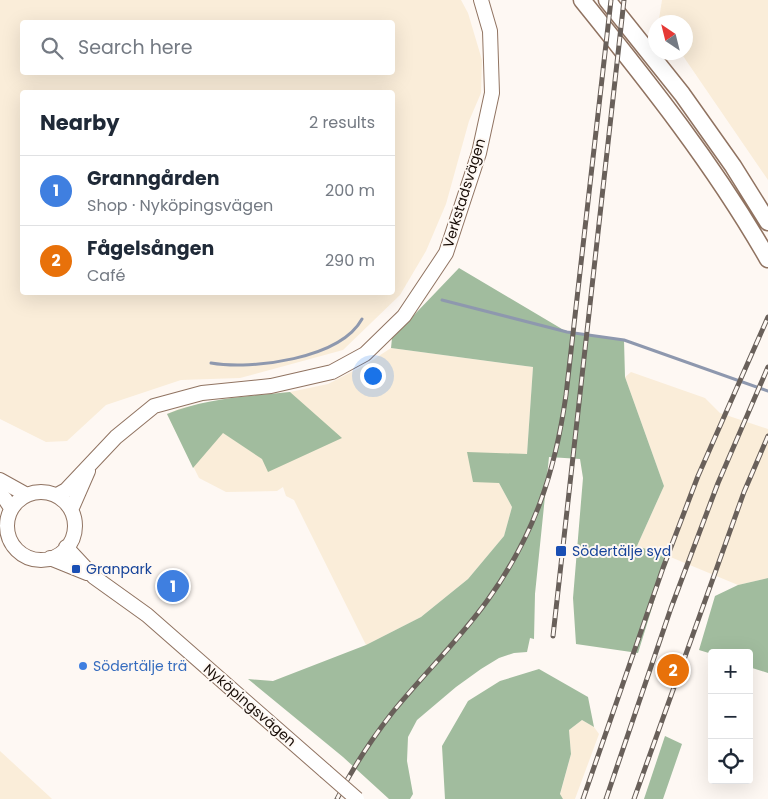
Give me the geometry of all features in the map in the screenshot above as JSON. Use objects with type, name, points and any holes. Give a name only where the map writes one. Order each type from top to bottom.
[{"type":"highway","points":[[582,0],[667,106],[742,214],[768,258]]},
{"type":"highway","points":[[607,0],[682,94],[733,166],[768,222]]},
{"type":"main road","name":"Verkstadsvägen","points":[[57,496],[66,490],[116,437],[154,406],[202,393],[271,386],[332,372],[365,354],[404,316],[446,253],[479,153],[492,93],[490,31],[481,0]]},
{"type":"main road","name":"Verkstadsvägen","points":[[71,510],[91,464]]},
{"type":"main road","points":[[0,480],[27,495]]},
{"type":"main road","points":[[34,492],[46,492],[57,496],[71,510],[74,521],[74,533],[61,553],[39,560],[24,556],[15,548],[8,535],[6,523],[11,508],[19,499],[34,492]]},
{"type":"main road","points":[[0,495],[11,508]]},
{"type":"main road","name":"Nyköpingsvägen","points":[[66,547],[94,577],[147,615],[357,799]]},
{"type":"main road","name":"Nyköpingsvägen","points":[[50,558],[94,577]]},
{"type":"shaded area","points":[[0,0],[461,0],[468,13],[482,60],[481,93],[469,121],[446,204],[426,251],[400,295],[343,350],[240,378],[181,380],[106,405],[67,441],[46,442],[0,419]]},
{"type":"shaded area","points":[[662,0],[768,0],[768,180],[686,60],[693,60],[693,15],[660,15]]},
{"type":"shaded area","points":[[391,348],[533,367],[527,454],[499,483],[512,507],[504,536],[468,579],[421,617],[366,645],[294,500],[286,496],[283,487],[277,491],[226,492],[199,478],[167,414],[181,408],[231,398],[290,392],[328,384],[365,365]]},
{"type":"shaded area","points":[[631,372],[705,398],[720,413],[768,429],[768,578],[738,585],[668,556],[637,546],[664,486],[625,377]]},
{"type":"shaded area","points":[[582,720],[594,727],[599,734],[575,799],[563,799],[560,795],[571,754],[569,730]]},
{"type":"shaded area","points":[[0,751],[50,797],[52,799],[0,799]]},
{"type":"green space","points":[[459,268],[567,332],[624,340],[625,377],[664,486],[637,546],[668,556],[638,653],[576,644],[573,598],[583,478],[580,459],[549,457],[535,594],[534,639],[530,638],[527,652],[514,653],[499,658],[481,669],[456,687],[417,720],[408,737],[407,761],[413,794],[410,799],[389,799],[343,757],[248,679],[273,681],[366,645],[421,617],[468,579],[504,536],[512,507],[499,483],[473,482],[467,452],[527,454],[533,367],[391,348],[392,338]]},
{"type":"green space","points":[[290,392],[342,438],[268,472],[262,459],[223,433],[193,468],[167,414],[196,404],[212,401]]},
{"type":"green space","points":[[768,578],[768,673],[753,668],[753,649],[708,649],[708,653],[699,650],[715,596],[738,585]]},
{"type":"green space","points":[[539,669],[588,697],[594,727],[582,720],[569,730],[571,754],[560,794],[563,799],[445,799],[442,746],[468,701],[500,681]]},
{"type":"green space","points":[[665,736],[682,744],[663,799],[644,799]]},
{"type":"waterway","points":[[442,300],[567,332],[624,340],[768,391]]},
{"type":"waterway","points":[[211,363],[249,365],[294,359],[335,344],[351,333],[362,319]]},
{"type":"railway","points":[[337,799],[355,766],[384,723],[464,630],[503,577],[530,528],[549,477],[556,451],[566,395],[611,0]]},
{"type":"railway","points":[[553,636],[624,0]]},
{"type":"railway","points":[[583,799],[663,568],[698,476],[768,317]]},
{"type":"railway","points":[[606,799],[671,608],[718,483],[768,367]]},
{"type":"railway","points":[[634,799],[744,492],[768,436]]},
{"type":"place","name":"Södertälje syd","points":[[561,551]]},
{"type":"place","name":"Granpark","points":[[76,569]]},
{"type":"place","name":"Granngården","points":[[173,586]]},
{"type":"place","name":"Södertälje trä","points":[[83,666]]},
{"type":"place","name":"Fågelsången","points":[[673,670]]}]
